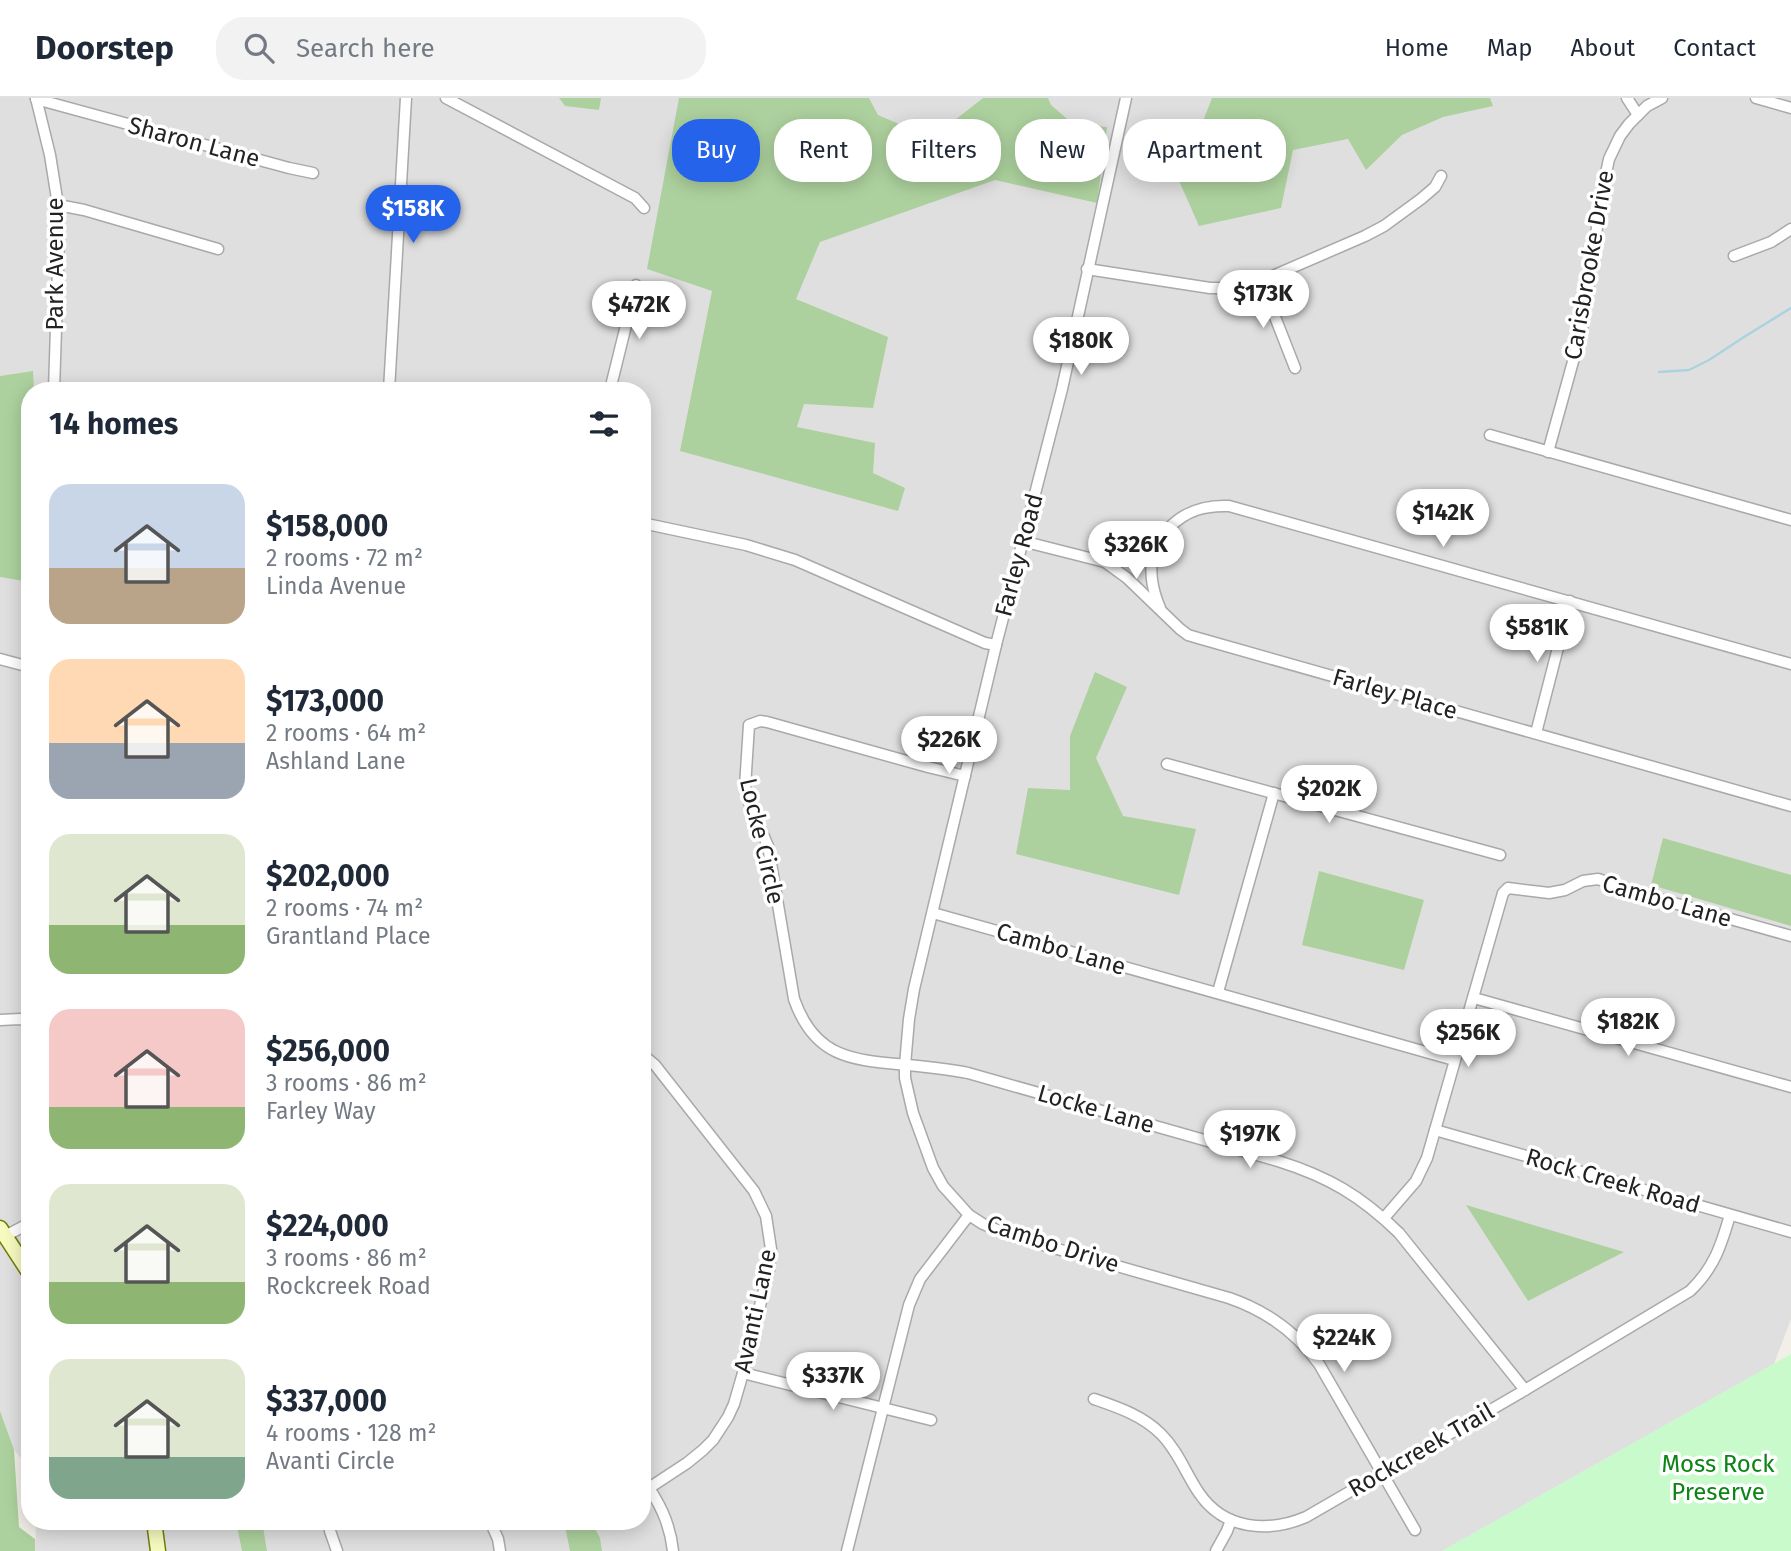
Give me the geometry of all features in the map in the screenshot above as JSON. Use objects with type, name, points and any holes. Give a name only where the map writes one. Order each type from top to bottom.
[{"type":"street","name":"Sharon Lane","points":[[36,98],[313,173]]},
{"type":"street","name":"Park Avenue","points":[[36,98],[50,155],[58,205],[54,382]]},
{"type":"street","points":[[389,382],[406,98]]},
{"type":"street","points":[[446,98],[635,198],[644,208]]},
{"type":"street","name":"Farley Road","points":[[651,525],[746,545],[795,560],[985,643],[996,645],[1062,390],[1126,98]]},
{"type":"street","points":[[1627,98],[1638,114]]},
{"type":"street","points":[[1756,98],[1791,108]]},
{"type":"street","name":"Carisbrooke Drive","points":[[1548,452],[1582,329],[1605,171],[1620,136],[1654,100]]},
{"type":"street","points":[[1087,269],[1210,288],[1228,288],[1261,281],[1384,226],[1435,187],[1441,176]]},
{"type":"street","points":[[58,205],[218,249]]},
{"type":"street","points":[[1734,256],[1771,242],[1791,229]]},
{"type":"street","points":[[1261,281],[1295,368]]},
{"type":"street","points":[[612,382],[636,285]]},
{"type":"street","points":[[1490,435],[1791,520]]},
{"type":"street","points":[[1105,562],[1130,558],[1154,546],[1178,519],[1190,513],[1202,508],[1229,506],[1791,664]]},
{"type":"street","name":"Farley Place","points":[[1023,541],[1105,562],[1127,578],[1188,635],[1791,806]]},
{"type":"street","points":[[1154,546],[1153,591],[1162,612]]},
{"type":"street","points":[[1536,733],[1570,601]]},
{"type":"street","points":[[933,913],[996,645]]},
{"type":"street","points":[[0,659],[21,665]]},
{"type":"street","name":"Locke Circle","points":[[905,1065],[870,1062],[840,1055],[810,1031],[798,1012],[790,985],[768,846],[745,787],[749,725],[760,721],[767,722],[965,775]]},
{"type":"street","points":[[1167,764],[1500,855]]},
{"type":"street","points":[[1219,992],[1274,793]]},
{"type":"street","name":"Cambo Lane","points":[[1474,998],[1503,893],[1508,888],[1549,893],[1565,890],[1583,881],[1598,879],[1791,936]]},
{"type":"street","name":"Cambo Lane","points":[[933,913],[1454,1060]]},
{"type":"street","name":"Cambo Drive","points":[[933,913],[914,989],[905,1065],[908,1096],[924,1147],[943,1186],[969,1215],[1012,1236],[1249,1304],[1286,1327],[1310,1351],[1327,1376],[1415,1530]]},
{"type":"street","points":[[1384,1218],[1416,1181],[1427,1158],[1474,998],[1791,1087]]},
{"type":"street","points":[[0,1020],[21,1019]]},
{"type":"street","name":"Avanti Lane","points":[[651,1062],[759,1199],[766,1216],[771,1260],[743,1373],[722,1428],[713,1440],[687,1463],[651,1481]]},
{"type":"street","name":"Locke Lane","points":[[905,1065],[968,1073],[1301,1169],[1349,1191],[1399,1233],[1525,1390]]},
{"type":"street","name":"Rock Creek Road","points":[[1435,1130],[1791,1232]]},
{"type":"street","points":[[847,1551],[909,1305],[927,1269],[969,1215]]},
{"type":"street","name":"Rockcreek Trail","points":[[1094,1399],[1128,1412],[1153,1427],[1173,1448],[1207,1503],[1223,1516],[1262,1527],[1278,1527],[1306,1517],[1690,1292],[1707,1274],[1713,1263],[1730,1215]]},
{"type":"street","points":[[21,1226],[3,1232],[21,1260]]},
{"type":"street","points":[[743,1373],[932,1420]]},
{"type":"street","points":[[651,1491],[669,1526],[673,1551]]},
{"type":"street","points":[[1216,1551],[1231,1520]]},
{"type":"street","points":[[156,1530],[158,1551]]},
{"type":"street","points":[[330,1530],[337,1551]]},
{"type":"street","points":[[493,1530],[500,1551]]},
{"type":"shaded area","points":[[0,98],[1791,98],[1791,1319],[1774,1364],[1442,1551],[35,1551],[36,1530],[651,1530],[651,382],[21,382],[21,1458],[0,1433]]},
{"type":"green space","points":[[559,98],[601,98],[599,110],[565,106]]},
{"type":"green space","points":[[679,98],[869,98],[878,115],[887,119],[886,182],[989,182],[820,242],[796,299],[888,337],[873,408],[804,404],[797,427],[875,443],[873,473],[905,488],[898,511],[680,451],[712,291],[647,269],[672,135],[672,182],[760,182],[760,119],[675,119]]},
{"type":"green space","points":[[983,98],[1048,98],[1051,105],[1067,119],[1015,119],[1015,182],[1100,182],[1097,203],[1001,181],[1001,119],[956,119]]},
{"type":"green space","points":[[1212,98],[1490,98],[1493,106],[1443,117],[1402,135],[1366,170],[1348,139],[1293,150],[1281,208],[1199,226],[1180,182],[1286,182],[1286,119],[1204,119]]},
{"type":"green space","points":[[33,371],[34,382],[21,382],[21,580],[0,577],[0,376]]},
{"type":"green space","points":[[1095,672],[1127,687],[1096,758],[1123,816],[1196,829],[1179,895],[1016,854],[1028,788],[1070,790],[1070,736]]},
{"type":"green space","points":[[1663,838],[1791,875],[1791,926],[1651,885]]},
{"type":"green space","points":[[1319,871],[1424,900],[1404,970],[1302,945]]},
{"type":"green space","points":[[1466,1205],[1624,1252],[1528,1301]]},
{"type":"green space","name":"Moss Rock Preserve","points":[[1791,1354],[1791,1551],[1442,1551]]},
{"type":"green space","points":[[0,1411],[14,1450],[19,1527],[35,1539],[35,1551],[0,1551]]},
{"type":"green space","points":[[238,1530],[264,1530],[267,1551],[242,1551]]},
{"type":"green space","points":[[566,1530],[596,1530],[602,1551],[570,1551]]},
{"type":"waterway","points":[[1659,372],[1689,370],[1791,308]]}]
